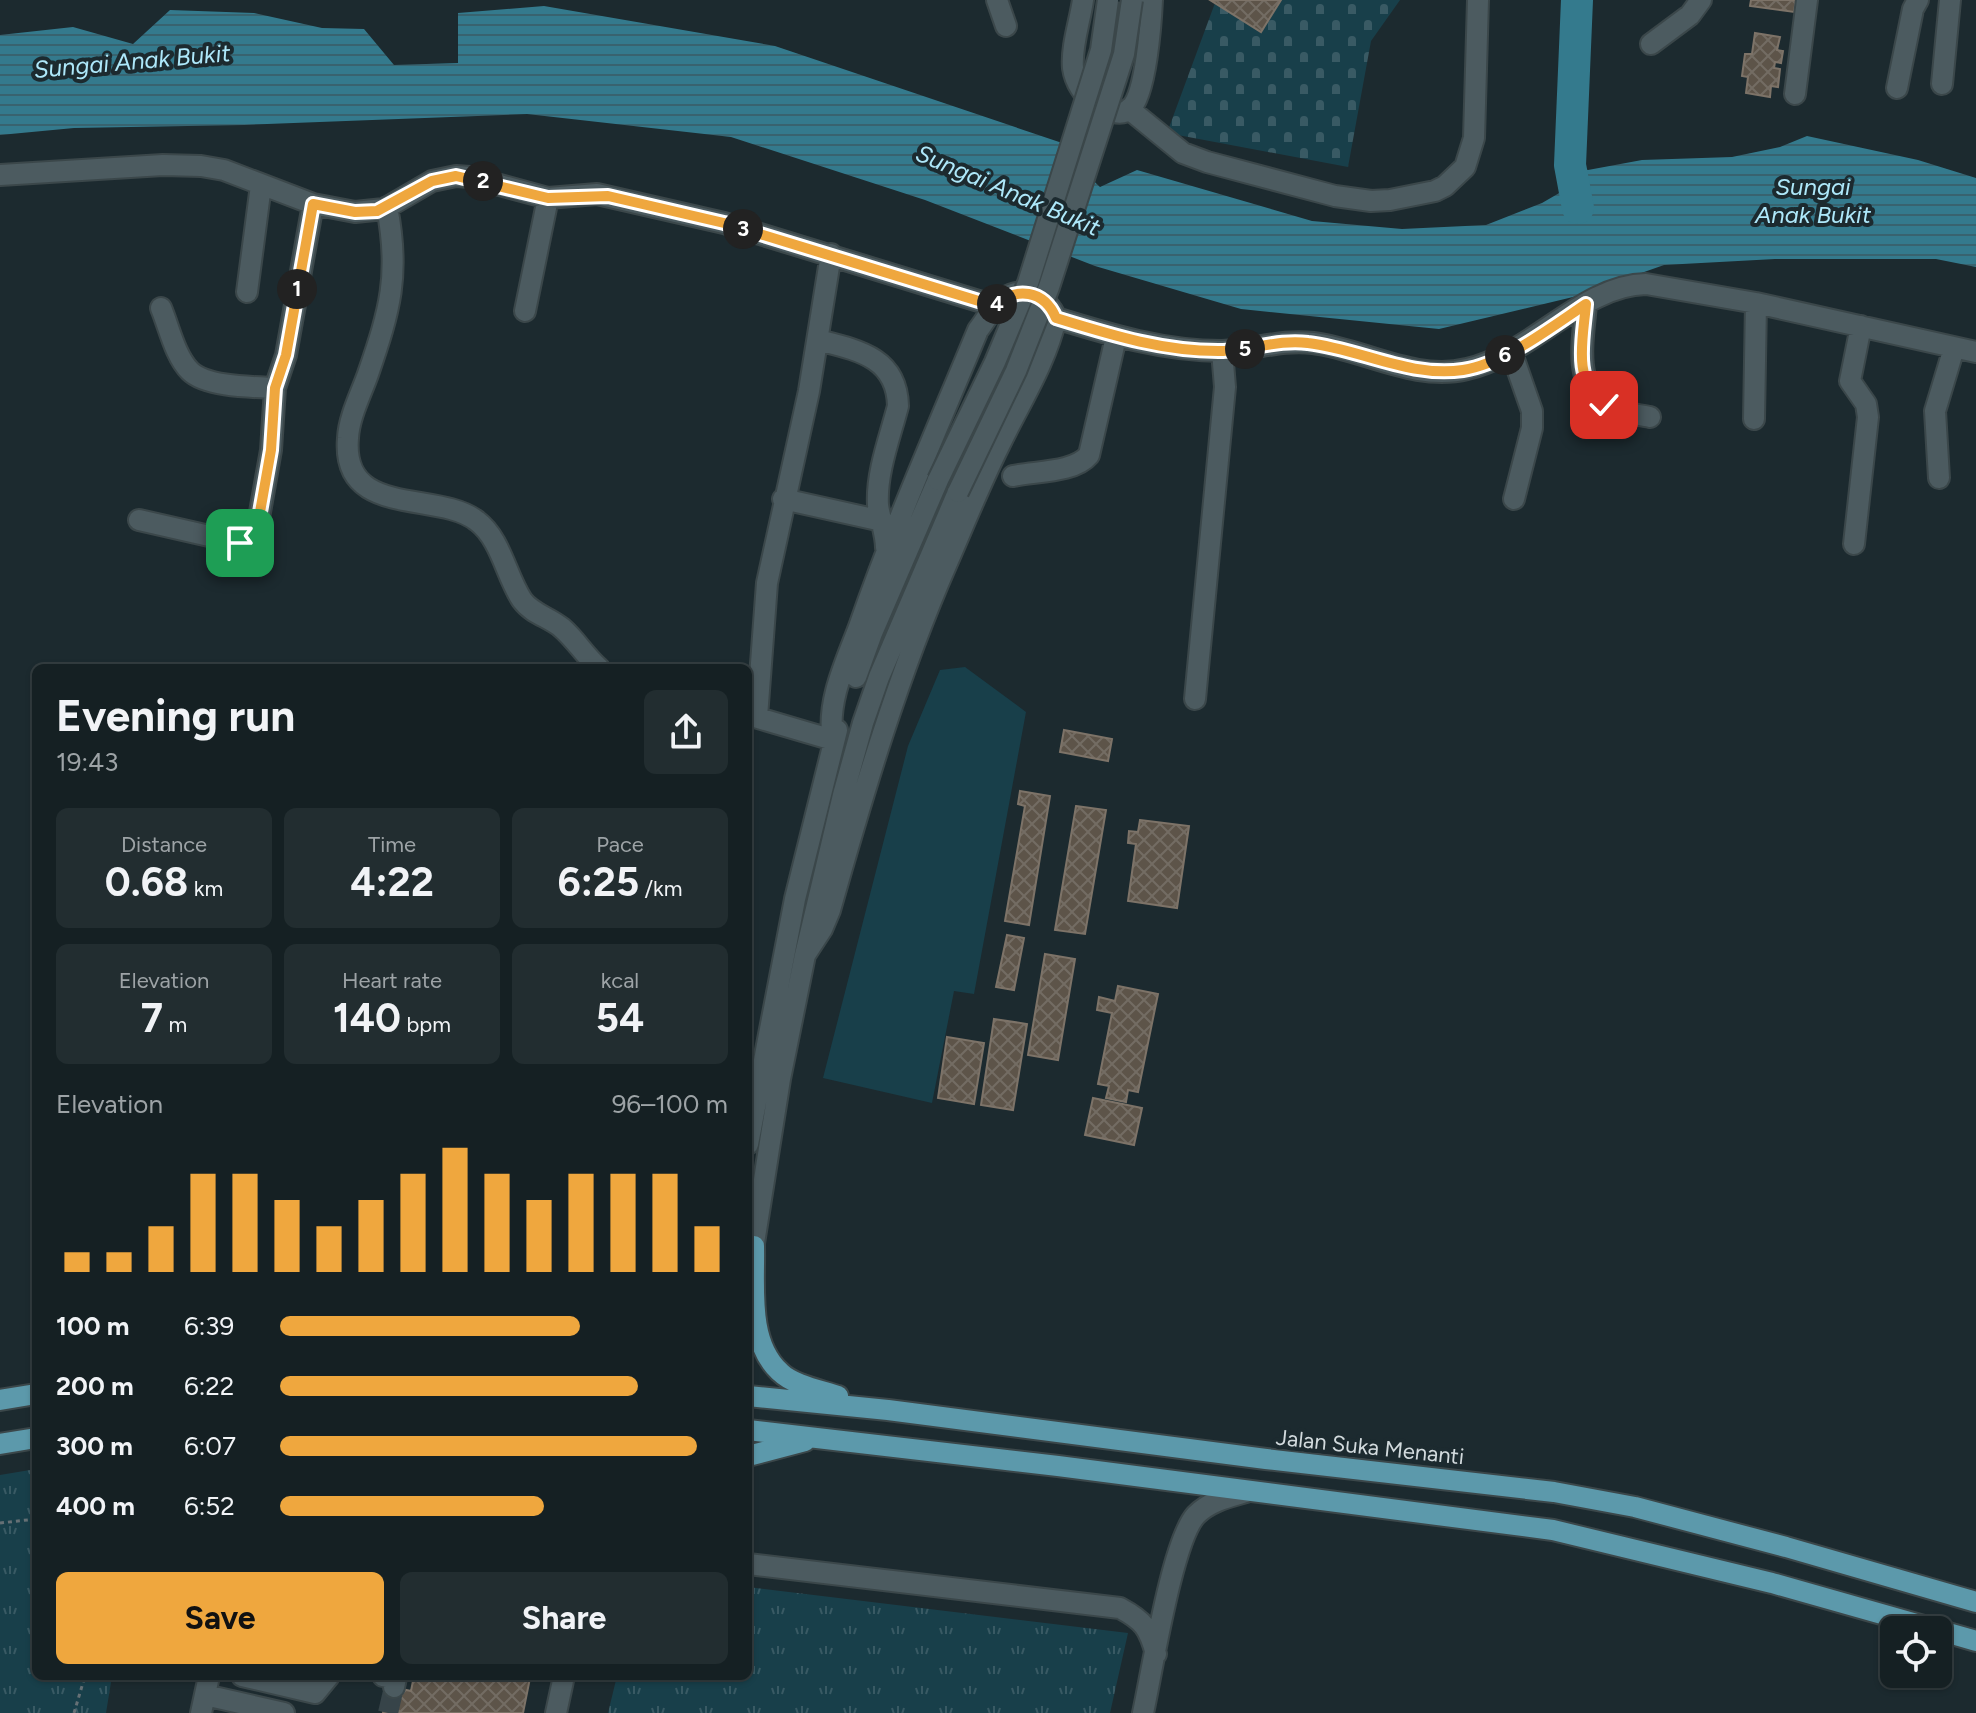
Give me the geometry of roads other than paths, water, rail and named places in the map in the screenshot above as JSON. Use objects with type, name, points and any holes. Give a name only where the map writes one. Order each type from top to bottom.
[{"type":"main road","points":[[754,1246],[757,1330],[767,1355],[780,1374],[811,1388],[888,1410]]},
{"type":"main road","points":[[0,1400],[32,1395]]},
{"type":"main road","name":"Jalan Suka Menanti","points":[[752,1396],[888,1410],[1266,1459],[1554,1492],[1635,1507],[1976,1602]]},
{"type":"main road","points":[[752,1430],[1553,1530],[1772,1583],[1889,1616]]},
{"type":"main road","points":[[752,1455],[820,1437]]},
{"type":"main road","points":[[0,1444],[32,1439]]},
{"type":"main road","points":[[1952,1634],[1976,1641]]},
{"type":"street","points":[[997,0],[1006,26]]},
{"type":"street","points":[[1083,0],[1073,66],[1077,82],[1098,106],[1122,112],[1129,109],[1138,97],[1152,0]]},
{"type":"street","points":[[752,1123],[795,899],[833,740],[872,633],[1028,283],[1101,50],[1108,0]]},
{"type":"street","points":[[752,1256],[780,1079],[805,955],[863,723],[921,574],[1016,371],[1049,287],[1124,54],[1132,0]]},
{"type":"street","points":[[1129,109],[1183,153],[1207,162],[1335,196],[1371,201],[1435,191],[1455,179],[1465,167],[1474,138],[1478,0]]},
{"type":"street","points":[[1651,44],[1690,15],[1701,0]]},
{"type":"street","points":[[1795,94],[1807,0]]},
{"type":"street","points":[[1897,88],[1913,9],[1918,0]]},
{"type":"street","points":[[1942,84],[1950,0]]},
{"type":"street","points":[[0,175],[183,165],[224,170],[313,204],[355,212],[377,211],[432,181],[456,176],[548,198],[608,196],[724,223],[995,306]]},
{"type":"street","points":[[247,292],[261,185]]},
{"type":"street","points":[[525,311],[548,198]]},
{"type":"street","points":[[139,520],[240,543],[251,540],[257,529],[271,450],[275,388],[286,355],[313,204]]},
{"type":"street","points":[[387,207],[394,245],[391,294],[384,327],[348,437],[349,461],[362,483],[381,496],[460,511],[477,520],[488,532],[521,598],[538,615],[562,628],[595,664]]},
{"type":"street","points":[[831,254],[809,391],[783,499],[763,607],[761,671],[752,716],[833,740]]},
{"type":"street","points":[[833,740],[830,725],[836,693],[886,548],[978,330],[995,306],[1011,295],[1029,293],[1046,302],[1056,318],[1116,337],[1166,347],[1222,351],[1298,341],[1325,345],[1411,369],[1443,371],[1466,370],[1511,351],[1608,291],[1629,284],[1646,284],[1756,303],[1976,352]]},
{"type":"street","points":[[1754,419],[1756,303]]},
{"type":"street","points":[[1586,304],[1581,363],[1586,385],[1604,405],[1650,417]]},
{"type":"street","points":[[161,308],[183,362],[191,373],[216,382],[275,388]]},
{"type":"street","points":[[805,955],[830,910],[868,776],[940,580],[998,447],[1051,338],[1056,318]]},
{"type":"street","points":[[1854,544],[1868,417],[1866,404],[1850,381],[1861,326]]},
{"type":"street","points":[[1013,476],[1085,461],[1089,455],[1116,337]]},
{"type":"street","points":[[818,340],[861,351],[874,358],[894,383],[898,406],[878,491],[886,548]]},
{"type":"street","points":[[1939,478],[1935,411],[1954,348]]},
{"type":"street","points":[[1195,699],[1225,387],[1222,351]]},
{"type":"street","points":[[1511,351],[1532,411],[1532,428],[1514,499]]},
{"type":"street","points":[[783,499],[882,521]]},
{"type":"street","points":[[1143,1713],[1174,1569],[1187,1527],[1212,1503],[1246,1492]]},
{"type":"street","points":[[752,1564],[1120,1608],[1139,1619],[1151,1633],[1156,1654]]},
{"type":"street","points":[[258,1680],[315,1694]]},
{"type":"street","points":[[556,1713],[563,1680]]},
{"type":"street","points":[[205,1695],[284,1713]]},
{"type":"water","name":"Sungai Anak Bukit","points":[[544,6],[775,46],[1080,149],[1081,169],[1100,187],[1137,170],[1312,221],[1402,229],[1486,225],[1542,203],[1561,192],[1570,165],[1588,170],[1642,160],[1732,157],[1780,147],[1807,136],[1918,160],[1976,178],[1976,267],[1936,259],[1775,259],[1664,265],[1573,297],[1439,329],[1241,309],[1095,266],[925,200],[731,137],[527,114],[74,128],[0,135],[0,35],[73,27],[133,44],[170,10],[254,13],[322,28],[364,29],[394,65],[458,63],[458,13]]},
{"type":"waterway","points":[[1577,0],[1570,165],[1578,208]]},
{"type":"tunnel","points":[[388,1713],[394,1687]]}]
